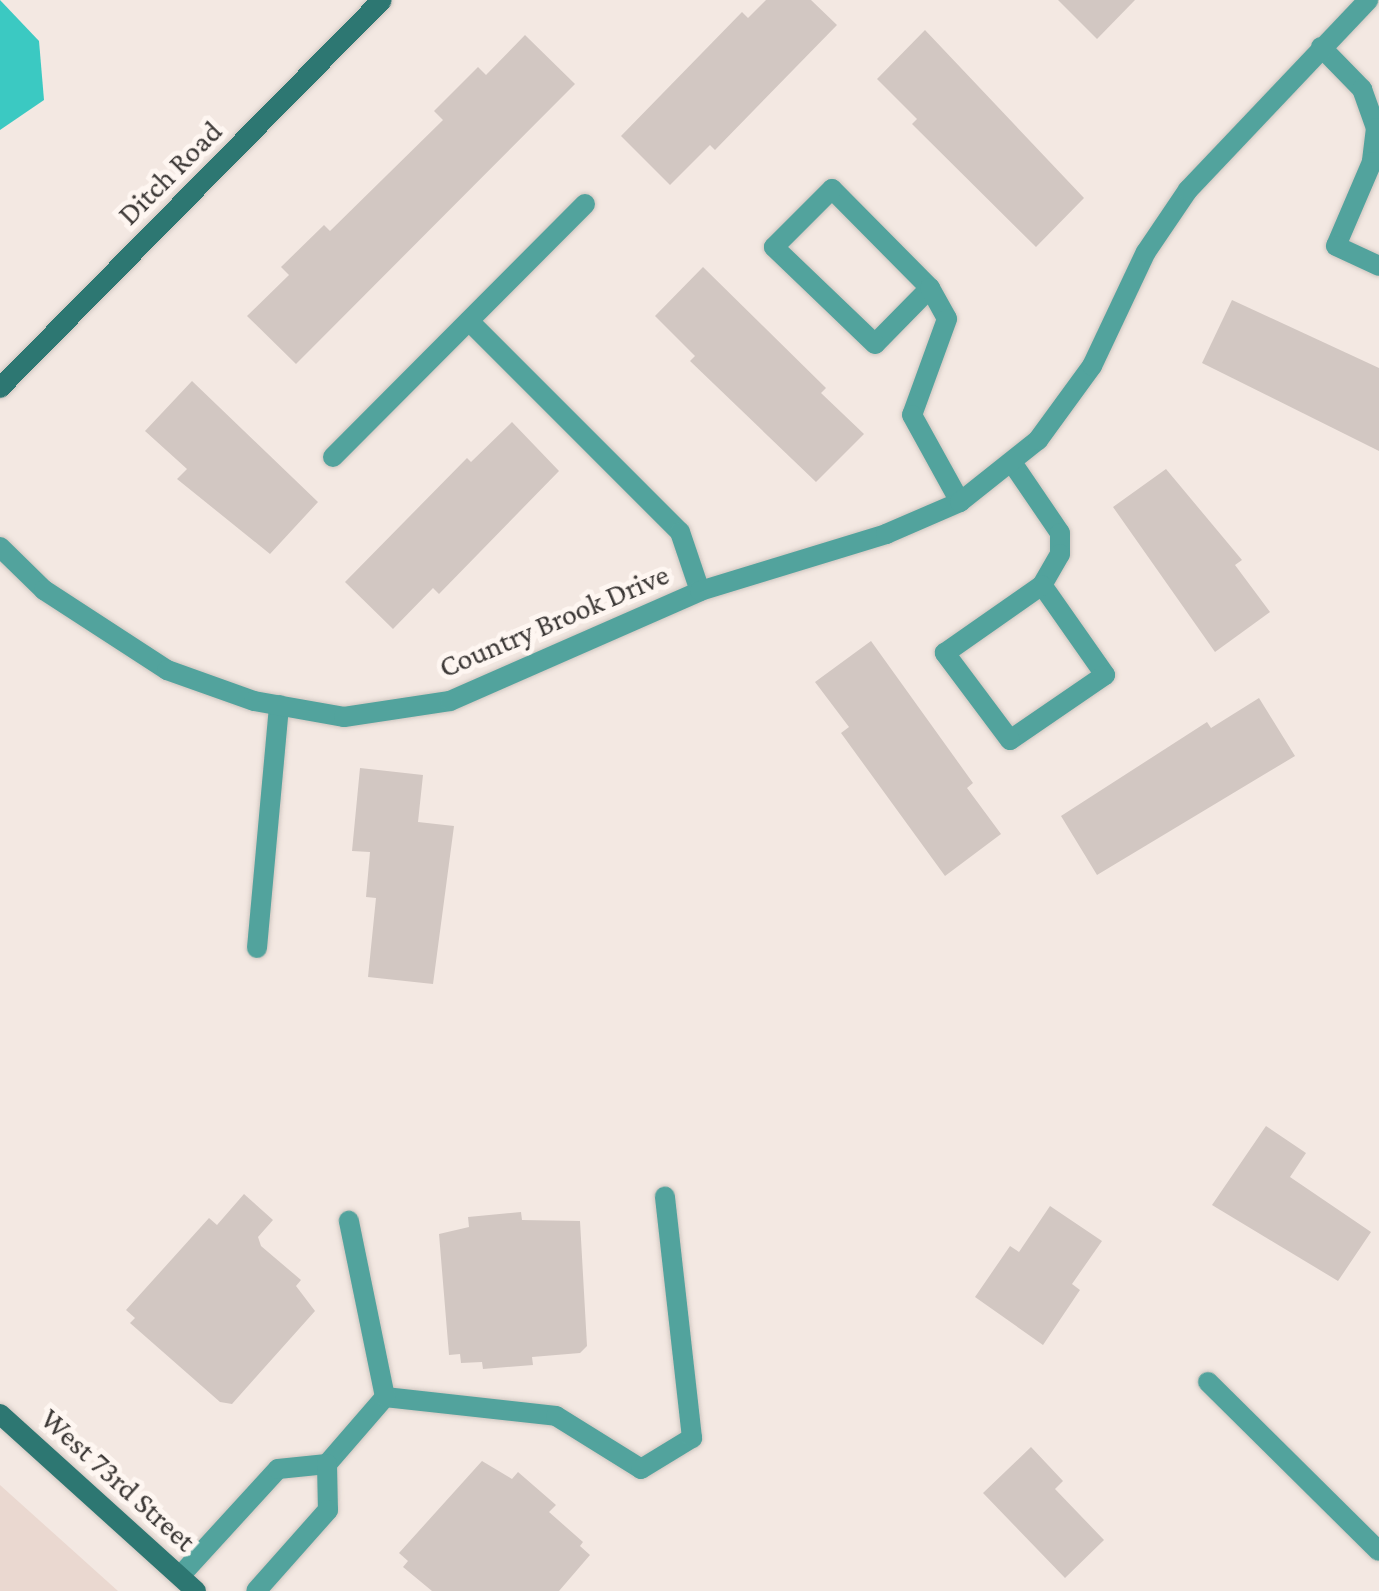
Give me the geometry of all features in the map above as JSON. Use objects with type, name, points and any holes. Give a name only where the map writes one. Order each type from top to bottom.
[{"type":"main road","name":"Ditch Road","points":[[0,388],[382,0]]},
{"type":"main road","name":"West 73rd Street","points":[[0,1414],[196,1591]]},
{"type":"street","name":"Country Brook Drive","points":[[0,547],[44,590],[151,661],[279,706],[362,717],[450,702],[700,591],[886,534],[960,502],[1013,464],[1073,397],[1146,252],[1188,190],[1368,0]]},
{"type":"street","points":[[1321,47],[1362,88],[1376,128],[1372,162],[1336,246],[1379,266]]},
{"type":"street","points":[[930,288],[874,344],[774,246],[832,189],[930,288],[947,319],[912,416],[960,502]]},
{"type":"street","points":[[333,457],[585,204]]},
{"type":"street","name":"Country Brook Drive","points":[[469,321],[680,532],[700,591]]},
{"type":"street","points":[[1013,464],[1060,532],[1060,554],[1042,585],[945,653],[1010,740],[1105,675],[1042,585]]},
{"type":"street","points":[[258,948],[279,706]]},
{"type":"street","points":[[385,1397],[556,1416],[641,1469],[692,1438],[665,1197]]},
{"type":"street","points":[[349,1221],[385,1397]]},
{"type":"street","points":[[1208,1382],[1379,1551]]},
{"type":"street","points":[[256,1591],[328,1510],[327,1464],[385,1397]]},
{"type":"street","points":[[180,1576],[278,1469],[327,1464]]},
{"type":"shaded area","points":[[0,1485],[118,1591],[0,1591]]},
{"type":"water","points":[[0,0],[39,41],[44,100],[0,130]]},
{"type":"building","points":[[766,0],[811,0],[837,25],[715,150],[710,145],[670,185],[621,136],[742,12],[748,18]]},
{"type":"building","points":[[1058,0],[1135,0],[1097,39]]},
{"type":"building","points":[[925,30],[1084,198],[1036,247],[912,124],[917,119],[877,79]]},
{"type":"building","points":[[525,35],[575,84],[296,364],[247,316],[289,275],[281,267],[324,225],[330,231],[443,120],[434,111],[478,67],[486,75]]},
{"type":"building","points":[[703,267],[826,388],[821,393],[864,434],[816,482],[690,361],[695,356],[655,316]]},
{"type":"building","points":[[1232,300],[1379,368],[1379,451],[1202,363]]},
{"type":"building","points":[[192,381],[318,502],[270,554],[177,479],[187,469],[145,431]]},
{"type":"building","points":[[512,422],[559,471],[439,594],[433,588],[393,629],[345,582],[467,458],[471,462]]},
{"type":"building","points":[[1166,469],[1242,560],[1235,565],[1270,612],[1215,652],[1113,507]]},
{"type":"building","points":[[871,641],[973,783],[967,788],[1001,834],[945,876],[841,733],[849,727],[815,682]]},
{"type":"building","points":[[1259,698],[1295,756],[1097,875],[1061,816],[1207,722],[1211,728]]},
{"type":"building","points":[[360,768],[423,775],[418,822],[454,826],[433,984],[368,977],[376,898],[366,897],[370,852],[352,851]]},
{"type":"building","points":[[1266,1126],[1306,1153],[1290,1177],[1371,1232],[1338,1281],[1212,1205]]},
{"type":"building","points":[[244,1194],[273,1220],[258,1237],[261,1246],[301,1280],[296,1286],[315,1311],[232,1404],[220,1402],[130,1323],[135,1318],[126,1310],[209,1218],[217,1225]]},
{"type":"building","points":[[1050,1206],[1102,1241],[1072,1284],[1080,1290],[1043,1345],[975,1297],[1010,1246],[1019,1252]]},
{"type":"building","points":[[521,1212],[522,1220],[580,1221],[587,1346],[580,1353],[532,1357],[533,1365],[483,1369],[482,1362],[461,1363],[460,1354],[449,1355],[439,1234],[469,1227],[468,1217]]},
{"type":"building","points":[[1031,1447],[1063,1481],[1055,1489],[1104,1540],[1065,1578],[983,1493]]},
{"type":"building","points":[[482,1461],[512,1479],[518,1472],[556,1505],[549,1512],[583,1542],[580,1546],[590,1555],[559,1591],[432,1591],[403,1567],[408,1561],[399,1553]]}]
